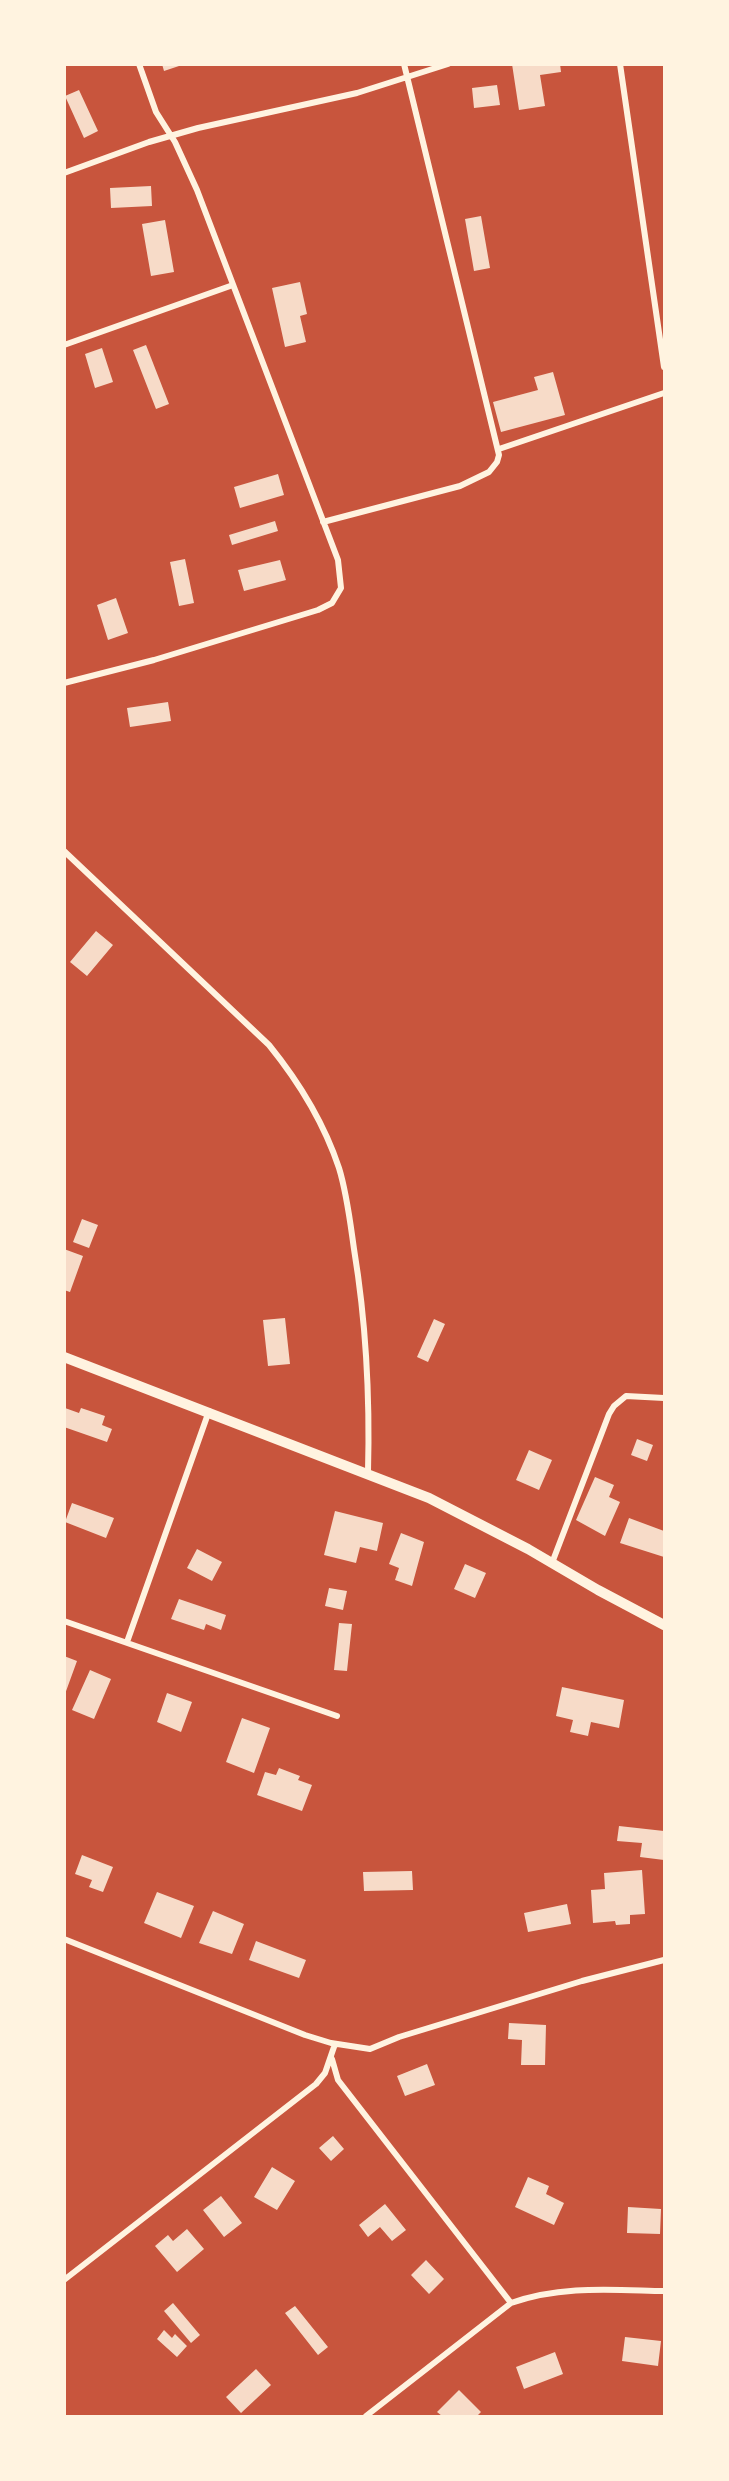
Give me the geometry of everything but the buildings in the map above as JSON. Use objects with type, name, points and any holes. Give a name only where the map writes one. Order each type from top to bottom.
[{"type":"street","points":[[64,683],[154,660],[318,610],[332,603],[342,588],[338,560],[234,285],[197,190],[171,136],[156,112],[139,64]]},
{"type":"street","points":[[323,522],[460,486],[489,472],[497,462],[499,449],[454,279],[404,64]]},
{"type":"street","points":[[64,173],[149,142],[357,93],[448,64]]},
{"type":"street","points":[[620,64],[664,367]]},
{"type":"street","points":[[64,345],[234,285]]},
{"type":"street","points":[[499,449],[664,393]]},
{"type":"street","points":[[64,851],[269,1045],[290,1070],[319,1120],[346,1193],[359,1277],[369,1428],[368,1472]]},
{"type":"street","points":[[64,1357],[368,1472],[468,1517],[664,1625]]},
{"type":"street","points":[[552,1563],[614,1406],[626,1396],[664,1398]]},
{"type":"street","points":[[127,1642],[209,1411]]},
{"type":"street","points":[[64,1621],[337,1716]]},
{"type":"street","points":[[64,1939],[305,2035],[335,2044],[370,2049],[399,2037],[571,1984],[664,1960]]},
{"type":"street","points":[[64,2280],[316,2084],[325,2073],[335,2044]]},
{"type":"street","points":[[335,2044],[331,2061],[338,2080],[511,2303]]},
{"type":"street","points":[[366,2416],[511,2303],[532,2295],[580,2289],[664,2291]]}]
